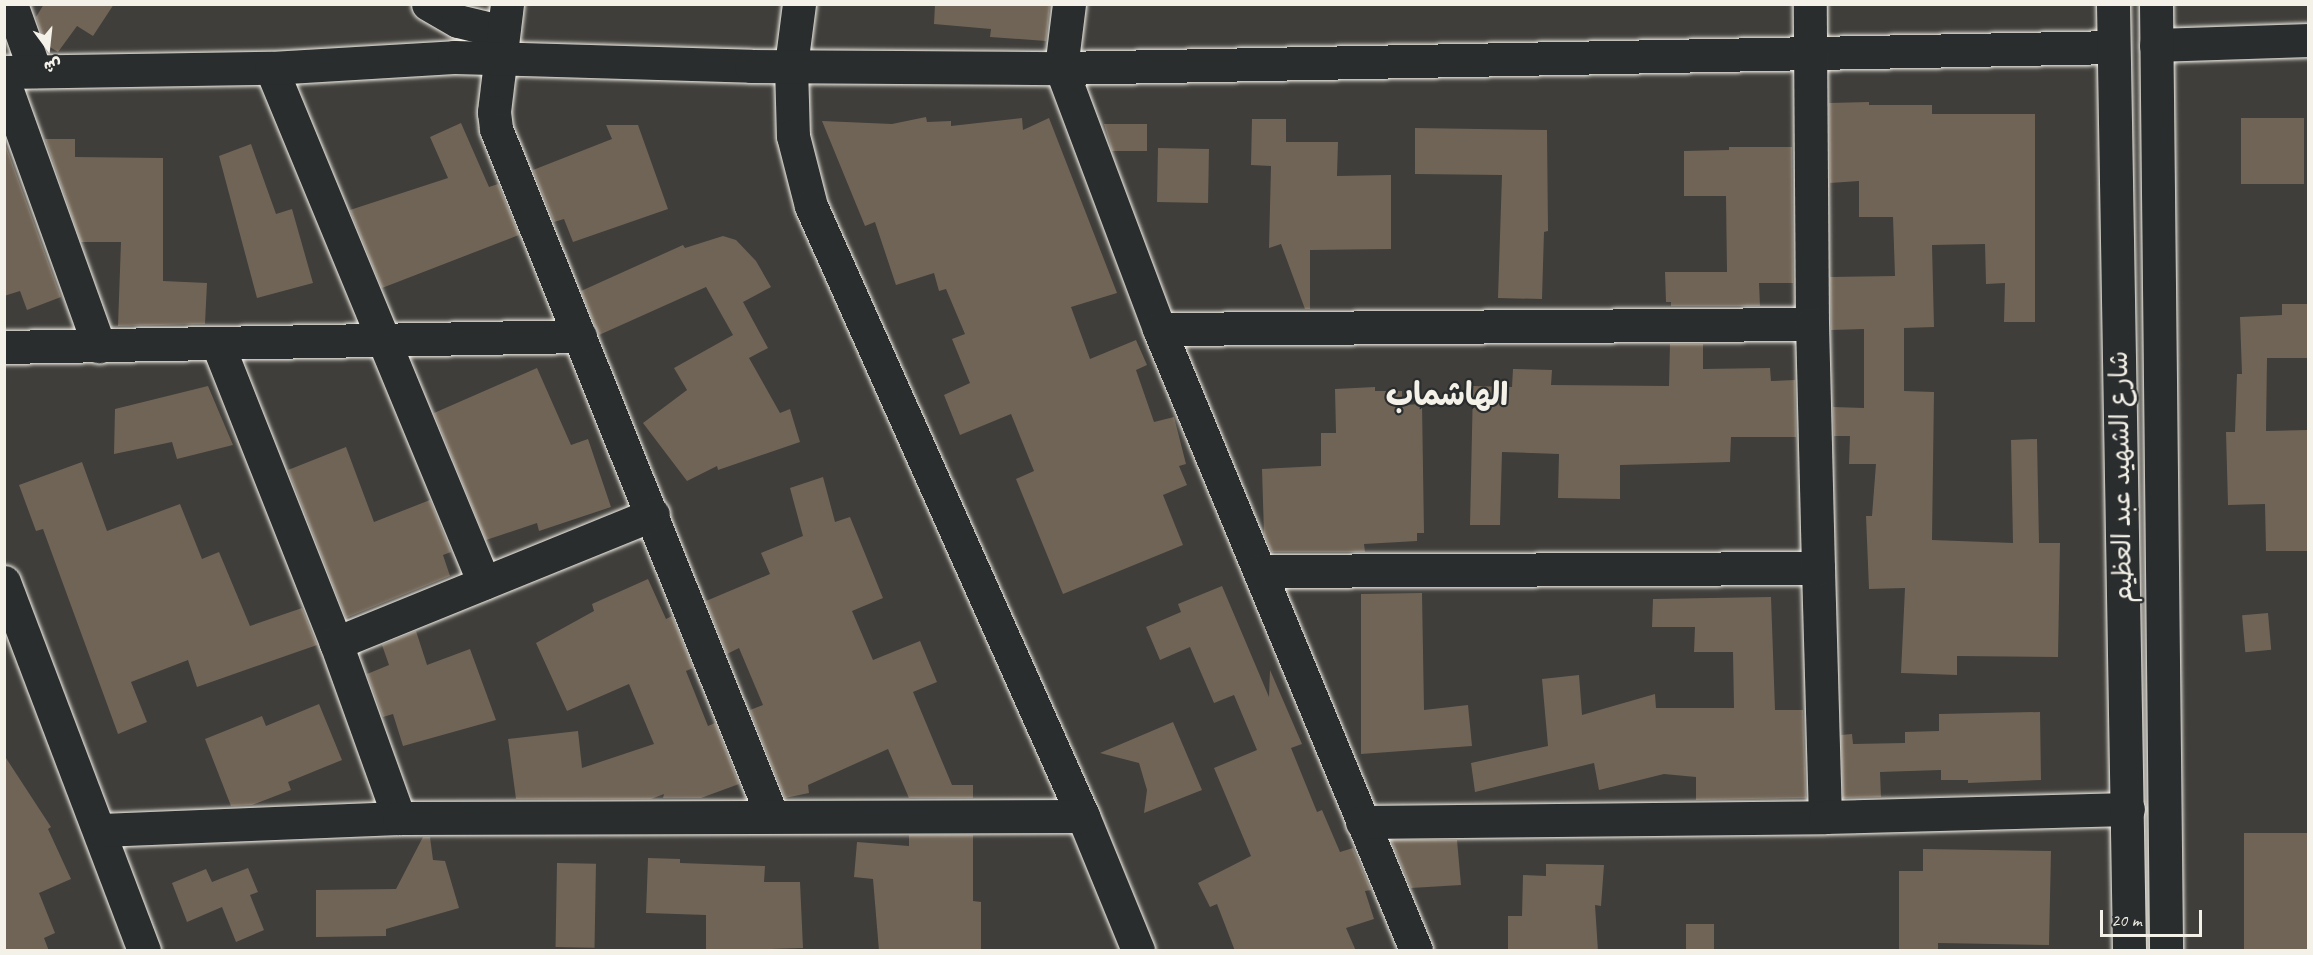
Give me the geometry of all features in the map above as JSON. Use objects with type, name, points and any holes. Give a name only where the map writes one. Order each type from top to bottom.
[{"type":"street","points":[[11,4],[20,71],[271,68],[503,31]]},
{"type":"street","points":[[428,4],[458,21],[503,31],[791,66],[1060,68],[1811,51],[2113,47]]},
{"type":"street","points":[[799,4],[791,66],[795,155],[811,206],[1083,816],[1138,951]]},
{"type":"street","points":[[1070,4],[1060,68],[1159,329],[1261,571],[1416,951]]},
{"type":"street","points":[[1810,4],[1812,324],[1825,817]]},
{"type":"street","name":"شارع الشهيد عبد العظيم","points":[[2113,4],[2129,951]]},
{"type":"street","name":"شارع الشهيد عبد العظيم","points":[[2156,4],[2166,951]]},
{"type":"street","points":[[503,31],[496,129],[653,514],[772,816]]},
{"type":"street","points":[[2156,45],[2308,40]]},
{"type":"street","points":[[271,68],[484,583]]},
{"type":"street","points":[[4,82],[99,346]]},
{"type":"street","points":[[1159,329],[1812,324]]},
{"type":"street","points":[[4,347],[218,345],[383,339],[580,336]]},
{"type":"street","points":[[218,345],[336,643],[399,818]]},
{"type":"street","points":[[2121,454],[2161,454]]},
{"type":"street","points":[[336,643],[653,514]]},
{"type":"street","points":[[1261,571],[1818,568]]},
{"type":"street","points":[[4,582],[101,830],[144,951]]},
{"type":"street","points":[[1362,822],[1825,817],[2128,809]]},
{"type":"street","points":[[101,830],[399,818],[1083,816]]},
{"type":"building","points":[[44,4],[114,4],[93,36],[77,26],[58,52],[45,44],[36,17]]},
{"type":"building","points":[[935,4],[1050,4],[1046,41],[990,37],[991,29],[934,24]]},
{"type":"building","points":[[1869,102],[1869,105],[1932,105],[1932,114],[2035,114],[2035,322],[2004,322],[2005,283],[1986,284],[1985,244],[1932,245],[1934,327],[1904,328],[1904,391],[1934,392],[1932,540],[2013,543],[2011,440],[2037,439],[2039,543],[2060,543],[2058,657],[1957,656],[1957,675],[1901,673],[1905,588],[1869,589],[1866,516],[1872,516],[1876,464],[1849,464],[1850,436],[1834,436],[1833,407],[1864,408],[1864,329],[1831,330],[1830,277],[1895,276],[1893,217],[1859,217],[1859,181],[1830,183],[1829,103]]},
{"type":"building","points":[[926,117],[927,122],[951,121],[951,126],[1022,118],[1023,130],[1049,118],[1117,293],[1071,307],[1090,359],[1136,340],[1147,365],[1136,370],[1154,422],[1174,417],[1186,464],[1179,466],[1187,485],[1163,495],[1183,545],[1063,594],[1016,479],[1034,471],[1011,414],[960,435],[944,395],[970,383],[952,339],[965,334],[946,289],[939,291],[934,273],[896,285],[875,222],[865,226],[822,121],[892,124]]},
{"type":"building","points":[[2241,118],[2304,118],[2304,184],[2241,184]]},
{"type":"building","points":[[1252,119],[1286,119],[1286,142],[1338,142],[1337,176],[1391,175],[1391,249],[1310,250],[1310,309],[1305,309],[1281,244],[1269,248],[1271,166],[1251,165]]},
{"type":"building","points":[[461,123],[489,187],[498,184],[519,235],[382,288],[350,210],[448,178],[430,137]]},
{"type":"building","points":[[1104,124],[1147,124],[1147,151],[1112,151]]},
{"type":"building","points":[[606,125],[638,125],[668,209],[573,242],[564,219],[554,222],[533,170],[612,139]]},
{"type":"building","points":[[1415,128],[1547,130],[1548,231],[1544,232],[1542,299],[1498,298],[1502,175],[1415,174]]},
{"type":"building","points":[[45,139],[75,139],[75,157],[163,158],[163,281],[207,283],[205,324],[118,326],[121,242],[81,242]]},
{"type":"building","points":[[4,140],[61,297],[27,310],[20,291],[4,296]]},
{"type":"building","points":[[251,144],[276,214],[292,209],[313,283],[257,298],[219,156]]},
{"type":"building","points":[[1729,147],[1792,147],[1793,283],[1759,283],[1760,306],[1671,306],[1671,302],[1666,302],[1665,272],[1727,272],[1726,196],[1684,196],[1684,151],[1729,150]]},
{"type":"building","points":[[1158,148],[1209,149],[1208,203],[1157,202]]},
{"type":"building","points":[[723,236],[736,240],[756,261],[771,287],[743,302],[768,348],[749,358],[780,413],[790,409],[800,442],[718,470],[717,466],[687,481],[643,423],[687,390],[674,368],[733,335],[706,287],[599,335],[581,291],[683,245],[685,248]]},
{"type":"building","points":[[2282,304],[2308,304],[2308,358],[2267,358],[2266,431],[2308,430],[2308,551],[2266,551],[2265,504],[2228,505],[2226,432],[2235,432],[2237,374],[2242,374],[2240,317],[2282,315]]},
{"type":"building","points":[[1670,344],[1703,344],[1703,369],[1770,368],[1771,381],[1795,380],[1796,437],[1731,437],[1730,462],[1620,465],[1620,499],[1558,498],[1559,454],[1502,452],[1500,525],[1470,525],[1473,386],[1512,387],[1513,369],[1552,370],[1551,385],[1669,386]]},
{"type":"building","points":[[537,368],[571,445],[588,439],[611,507],[539,531],[537,523],[486,540],[434,413]]},
{"type":"building","points":[[208,386],[233,445],[177,459],[172,442],[114,454],[115,409]]},
{"type":"building","points":[[1375,387],[1375,391],[1402,391],[1402,405],[1422,404],[1424,533],[1417,533],[1417,541],[1364,544],[1365,552],[1272,552],[1264,534],[1262,469],[1321,466],[1321,433],[1336,433],[1335,389]]},
{"type":"building","points":[[346,447],[374,522],[430,500],[451,552],[443,555],[450,576],[346,618],[288,470]]},
{"type":"building","points":[[82,462],[107,531],[180,504],[202,559],[219,552],[250,626],[302,608],[317,645],[197,687],[188,660],[131,682],[147,722],[118,734],[43,529],[36,531],[19,485]]},
{"type":"building","points":[[823,477],[835,522],[850,517],[883,598],[852,611],[873,660],[920,641],[937,682],[913,692],[952,785],[973,785],[973,798],[909,798],[888,749],[808,785],[809,793],[785,798],[750,710],[763,705],[739,648],[727,654],[706,601],[770,574],[761,553],[803,536],[790,488]]},
{"type":"building","points":[[648,579],[666,619],[672,616],[693,668],[686,671],[708,726],[715,723],[739,784],[701,798],[663,798],[664,794],[651,799],[516,799],[508,739],[578,731],[582,768],[654,744],[629,684],[567,711],[536,643],[594,611],[592,604]]},
{"type":"building","points":[[1222,586],[1269,697],[1270,670],[1302,744],[1291,748],[1317,812],[1322,810],[1340,852],[1353,848],[1371,890],[1365,891],[1374,919],[1346,928],[1356,951],[1235,951],[1217,904],[1210,907],[1198,883],[1251,856],[1214,768],[1257,750],[1234,695],[1214,703],[1190,647],[1160,660],[1146,627],[1181,612],[1178,604]]},
{"type":"building","points":[[1422,593],[1424,710],[1468,705],[1472,746],[1361,754],[1361,594]]},
{"type":"building","points":[[1771,597],[1775,710],[1803,710],[1806,798],[1696,800],[1696,777],[1664,774],[1599,790],[1594,763],[1475,792],[1471,763],[1548,746],[1542,679],[1579,675],[1582,715],[1655,694],[1656,708],[1734,708],[1733,652],[1694,652],[1695,627],[1652,627],[1653,599]]},
{"type":"building","points":[[2268,613],[2271,650],[2245,652],[2242,615]]},
{"type":"building","points":[[416,631],[427,665],[470,649],[496,720],[403,746],[393,714],[383,717],[367,674],[389,665],[382,645]]},
{"type":"building","points":[[319,704],[342,760],[288,782],[291,790],[252,805],[231,806],[205,739],[262,716],[266,726]]},
{"type":"building","points":[[2040,712],[2041,780],[1968,783],[1968,780],[1941,780],[1941,770],[1880,772],[1881,797],[1843,798],[1841,735],[1852,734],[1853,744],[1905,743],[1905,732],[1939,731],[1939,714]]},
{"type":"building","points":[[1173,722],[1202,790],[1144,813],[1147,790],[1139,763],[1100,753]]},
{"type":"building","points":[[4,755],[51,827],[48,829],[71,879],[39,893],[55,933],[44,938],[49,951],[4,951]]},
{"type":"building","points":[[2244,833],[2308,833],[2308,950],[2244,950]]},
{"type":"building","points":[[909,835],[973,835],[973,901],[981,902],[981,951],[879,951],[873,879],[854,877],[857,842],[909,846]]},
{"type":"building","points":[[423,837],[430,837],[433,860],[445,861],[459,908],[386,929],[386,936],[316,937],[316,890],[396,889]]},
{"type":"building","points":[[1391,840],[1457,840],[1461,885],[1411,888]]},
{"type":"building","points":[[1923,849],[2051,851],[2049,945],[1938,943],[1938,951],[1899,951],[1899,871],[1923,871]]},
{"type":"building","points":[[648,858],[680,859],[680,863],[765,866],[764,882],[800,882],[803,948],[706,951],[706,915],[646,913]]},
{"type":"building","points":[[557,863],[596,864],[595,948],[556,947]]},
{"type":"building","points":[[1546,864],[1604,865],[1601,906],[1595,905],[1598,951],[1508,951],[1508,916],[1522,916],[1523,875],[1546,876]]},
{"type":"building","points":[[248,868],[258,892],[250,895],[264,930],[236,942],[222,907],[187,922],[172,883],[206,869],[212,882]]},
{"type":"building","points":[[1686,924],[1714,924],[1714,950],[1686,950]]},
{"type":"district","name":"الهاشماب","points":[[1447,395]]}]
